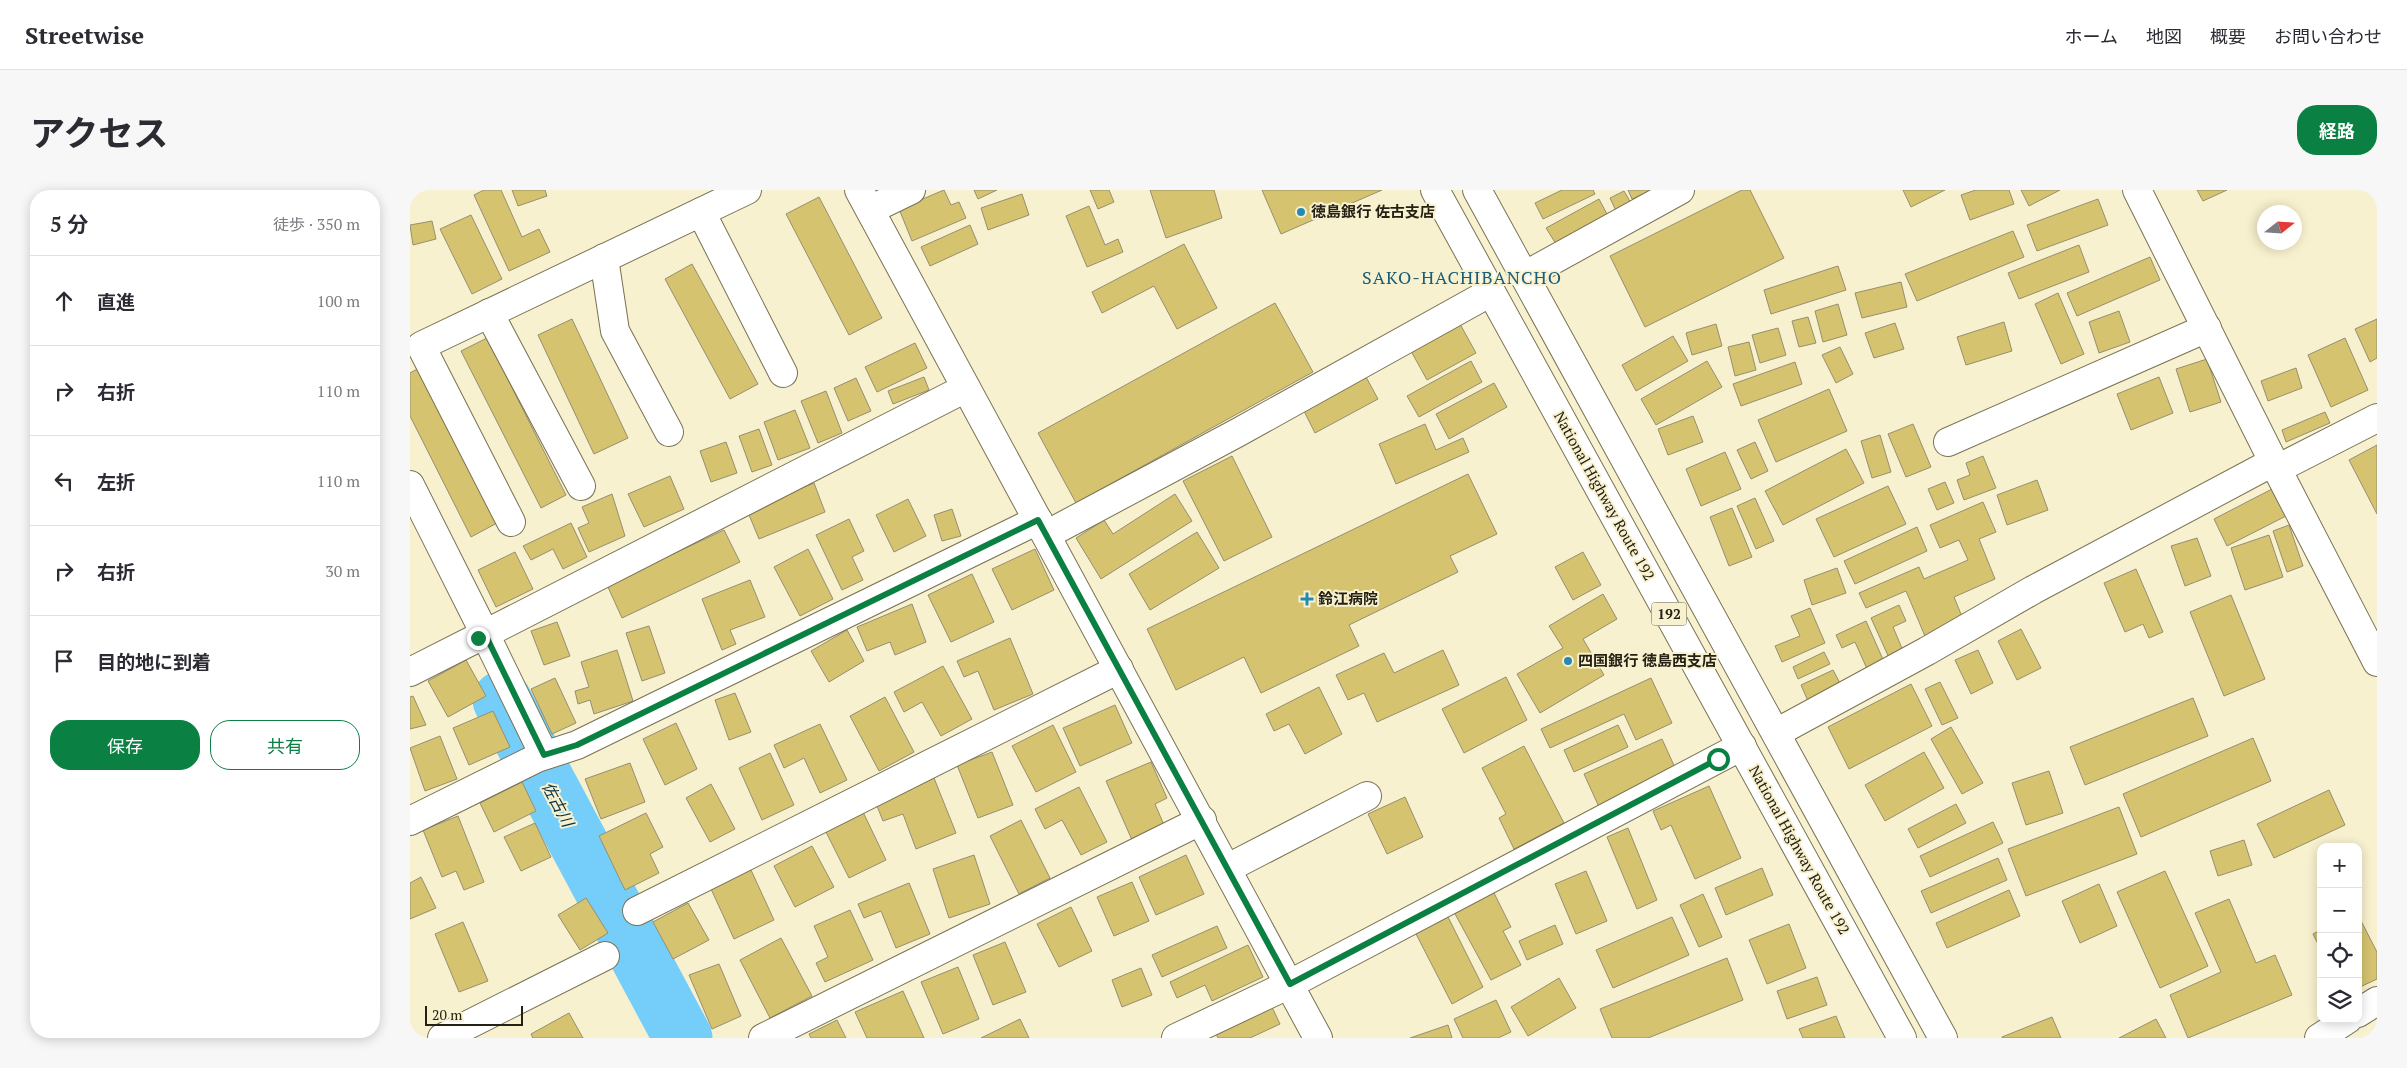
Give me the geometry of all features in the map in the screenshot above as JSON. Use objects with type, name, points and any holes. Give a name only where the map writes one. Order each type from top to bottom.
[{"type":"main road","points":[[511,522],[421,346],[748,190]]},
{"type":"main road","points":[[912,190],[865,200],[1228,868],[1318,1038]]},
{"type":"main road","name":"National Highway Route 192","points":[[1435,190],[1902,1038]]},
{"type":"main road","name":"192","points":[[1477,190],[1943,1038]]},
{"type":"main road","points":[[1524,276],[1680,190]]},
{"type":"main road","points":[[2137,190],[2275,466],[2377,662]]},
{"type":"main road","points":[[701,212],[783,373]]},
{"type":"main road","points":[[604,258],[615,331],[669,432]]},
{"type":"main road","points":[[410,821],[536,759],[577,745],[1042,528],[1237,433],[1491,292]]},
{"type":"main road","points":[[490,313],[581,486]]},
{"type":"main road","points":[[1948,442],[2207,328]]},
{"type":"main road","points":[[410,672],[966,388]]},
{"type":"main road","points":[[1776,733],[1927,651],[2033,590],[2275,466],[2377,418]]},
{"type":"main road","points":[[410,485],[476,638],[536,759]]},
{"type":"main road","points":[[637,911],[1119,669]]},
{"type":"main road","points":[[1176,1038],[1290,984],[1742,746]]},
{"type":"main road","points":[[1228,868],[1367,796]]},
{"type":"main road","points":[[763,1038],[1202,820]]},
{"type":"main road","points":[[457,1034],[605,956]]},
{"type":"main road","points":[[2362,1010],[2377,1001]]},
{"type":"main road","points":[[2319,1038],[2342,1023]]},
{"type":"building","points":[[484,190],[501,190],[522,237],[539,229],[550,252],[509,271],[474,195]]},
{"type":"building","points":[[512,190],[545,190],[547,196],[518,206]]},
{"type":"building","points":[[944,190],[951,205],[959,202],[966,218],[912,241],[899,209]]},
{"type":"building","points":[[974,190],[997,190],[978,199]]},
{"type":"building","points":[[1090,190],[1109,190],[1114,202],[1098,209]]},
{"type":"building","points":[[1150,190],[1214,190],[1222,218],[1166,238]]},
{"type":"building","name":"徳島銀行 佐古支店","points":[[1262,190],[1382,190],[1281,234]]},
{"type":"building","points":[[1562,190],[1593,190],[1595,194],[1543,219],[1535,203]]},
{"type":"building","points":[[1628,190],[1651,190],[1632,199]]},
{"type":"building","points":[[1742,190],[1750,190],[1784,258],[1645,327],[1610,256]]},
{"type":"building","points":[[1903,190],[1945,190],[1911,207]]},
{"type":"building","points":[[1976,190],[2009,190],[2014,204],[1970,220],[1961,195]]},
{"type":"building","points":[[2021,190],[2060,190],[2029,206]]},
{"type":"building","points":[[2197,190],[2227,190],[2203,201]]},
{"type":"building","points":[[1624,191],[1632,205],[1617,213],[1610,198]]},
{"type":"building","points":[[1022,194],[1029,215],[988,230],[981,208]]},
{"type":"building","points":[[819,197],[882,318],[849,335],[786,214]]},
{"type":"building","points":[[1599,199],[1608,216],[1556,244],[1546,228]]},
{"type":"building","points":[[2098,199],[2108,225],[2037,251],[2027,225]]},
{"type":"building","points":[[1089,206],[1105,245],[1118,239],[1123,252],[1087,267],[1066,216]]},
{"type":"building","points":[[471,215],[502,279],[472,294],[440,229]]},
{"type":"building","points":[[432,221],[436,239],[413,245],[410,225]]},
{"type":"building","points":[[970,225],[978,244],[930,266],[921,247]]},
{"type":"building","points":[[2013,231],[2024,257],[1917,301],[1905,274]]},
{"type":"building","points":[[1184,244],[1217,308],[1177,329],[1154,286],[1102,313],[1092,292]]},
{"type":"building","points":[[2079,245],[2089,272],[2019,299],[2008,273]]},
{"type":"building","points":[[2150,257],[2160,280],[2077,316],[2067,293]]},
{"type":"building","points":[[692,264],[758,384],[730,399],[665,279]]},
{"type":"building","points":[[1838,266],[1846,290],[1771,314],[1764,290]]},
{"type":"building","points":[[1901,282],[1907,307],[1862,318],[1855,293]]},
{"type":"building","points":[[2058,293],[2084,354],[2061,364],[2035,304]]},
{"type":"building","points":[[1275,303],[1313,372],[1076,503],[1038,433]]},
{"type":"building","points":[[1838,304],[1847,335],[1823,342],[1815,311]]},
{"type":"building","points":[[2119,311],[2130,342],[2099,353],[2089,322]]},
{"type":"building","points":[[1808,317],[1816,343],[1799,347],[1792,321]]},
{"type":"building","points":[[572,319],[628,438],[594,454],[538,335]]},
{"type":"building","points":[[2377,319],[2377,358],[2370,362],[2355,329]]},
{"type":"building","points":[[2004,322],[2012,351],[1966,365],[1957,337]]},
{"type":"building","points":[[1895,323],[1904,349],[1874,358],[1865,333]]},
{"type":"building","points":[[1460,324],[1476,353],[1427,380],[1411,351]]},
{"type":"building","points":[[1716,324],[1722,346],[1692,355],[1686,333]]},
{"type":"building","points":[[1778,328],[1786,355],[1760,363],[1752,335]]},
{"type":"building","points":[[1673,336],[1688,361],[1636,391],[1622,365]]},
{"type":"building","points":[[487,338],[566,495],[541,508],[461,351]]},
{"type":"building","points":[[2345,338],[2368,390],[2331,407],[2308,355]]},
{"type":"building","points":[[1749,342],[1756,370],[1735,376],[1728,347]]},
{"type":"building","points":[[915,343],[927,368],[877,392],[865,367]]},
{"type":"building","points":[[1840,347],[1853,374],[1836,383],[1822,355]]},
{"type":"building","points":[[2207,359],[2221,402],[2190,412],[2176,369]]},
{"type":"building","points":[[1471,361],[1482,382],[1419,417],[1407,396]]},
{"type":"building","points":[[1707,361],[1722,387],[1656,425],[1641,399]]},
{"type":"building","points":[[1795,362],[1802,384],[1741,406],[1733,384]]},
{"type":"building","points":[[421,367],[499,522],[471,537],[410,416],[410,373]]},
{"type":"building","points":[[2296,368],[2302,388],[2268,401],[2261,381]]},
{"type":"building","points":[[924,377],[929,390],[893,404],[888,391]]},
{"type":"building","points":[[1366,377],[1378,399],[1315,433],[1304,411]]},
{"type":"building","points":[[2159,377],[2173,413],[2131,430],[2117,394]]},
{"type":"building","points":[[856,378],[871,411],[848,421],[834,388]]},
{"type":"building","points":[[1494,383],[1507,407],[1449,439],[1436,414]]},
{"type":"building","points":[[1829,389],[1847,431],[1776,462],[1758,420]]},
{"type":"building","points":[[826,391],[842,433],[818,443],[801,401]]},
{"type":"building","points":[[795,410],[810,448],[778,460],[764,422]]},
{"type":"building","points":[[2325,412],[2330,423],[2286,442],[2282,430]]},
{"type":"building","points":[[1693,416],[1703,442],[1668,455],[1658,429]]},
{"type":"building","points":[[1425,424],[1436,450],[1463,438],[1469,452],[1396,484],[1379,444]]},
{"type":"building","points":[[1913,424],[1931,467],[1906,477],[1888,434]]},
{"type":"building","points":[[759,429],[772,465],[752,472],[739,436]]},
{"type":"building","points":[[1880,435],[1891,472],[1872,478],[1861,441]]},
{"type":"building","points":[[726,442],[737,473],[711,482],[700,451]]},
{"type":"building","points":[[1755,442],[1768,471],[1751,479],[1737,450]]},
{"type":"building","points":[[2377,445],[2377,514],[2349,460]]},
{"type":"building","points":[[1846,449],[1864,483],[1783,525],[1765,491]]},
{"type":"building","points":[[1725,452],[1741,489],[1701,506],[1686,469]]},
{"type":"building","points":[[1232,456],[1272,537],[1224,561],[1183,481]]},
{"type":"building","points":[[1983,456],[1996,488],[1964,500],[1957,480],[1970,475],[1966,463]]},
{"type":"building","name":"鈴江病院","points":[[1468,474],[1497,534],[1450,556],[1458,572],[1349,625],[1359,646],[1261,693],[1244,657],[1176,690],[1147,629]]},
{"type":"building","points":[[670,476],[684,509],[644,527],[628,494]]},
{"type":"building","points":[[2037,480],[2048,510],[2007,525],[1997,495]]},
{"type":"building","points":[[1945,482],[1954,503],[1937,510],[1928,489]]},
{"type":"building","points":[[814,483],[825,512],[759,539],[747,510]]},
{"type":"building","points":[[1888,486],[1906,524],[1834,557],[1816,519]]},
{"type":"building","points":[[2272,489],[2286,516],[2227,546],[2214,519]]},
{"type":"building","points":[[612,494],[625,536],[589,552],[578,528],[589,523],[582,507]]},
{"type":"building","points":[[1175,494],[1192,521],[1101,579],[1076,538],[1104,520],[1113,534]]},
{"type":"building","points":[[1755,498],[1774,541],[1756,549],[1737,506]]},
{"type":"building","points":[[908,499],[926,536],[894,552],[876,515]]},
{"type":"building","points":[[1983,502],[1996,532],[1979,539],[1995,579],[1954,597],[1965,624],[1927,641],[1906,591],[1866,608],[1859,593],[1919,567],[1924,579],[1968,560],[1959,540],[1940,548],[1930,525]]},
{"type":"building","points":[[1732,508],[1752,557],[1729,566],[1710,517]]},
{"type":"building","points":[[952,509],[961,536],[942,541],[934,515]]},
{"type":"building","points":[[849,519],[864,551],[852,557],[863,580],[842,590],[816,535]]},
{"type":"building","points":[[571,523],[587,557],[563,569],[553,549],[531,560],[523,546]]},
{"type":"building","points":[[2289,525],[2303,566],[2287,572],[2273,531]]},
{"type":"building","points":[[1917,527],[1927,551],[1855,584],[1844,561]]},
{"type":"building","points":[[724,530],[740,562],[622,618],[607,585]]},
{"type":"building","points":[[1197,532],[1219,568],[1150,610],[1129,574]]},
{"type":"building","points":[[2269,535],[2283,577],[2245,590],[2231,548]]},
{"type":"building","points":[[2197,538],[2211,576],[2185,586],[2171,546]]},
{"type":"building","points":[[808,549],[833,599],[800,616],[774,567]]},
{"type":"building","points":[[1035,549],[1054,590],[1012,610],[992,569]]},
{"type":"building","points":[[515,552],[533,589],[496,607],[478,570]]},
{"type":"building","points":[[1583,552],[1601,585],[1573,600],[1555,567]]},
{"type":"building","points":[[1837,568],[1846,593],[1812,605],[1804,580]]},
{"type":"building","points":[[2136,569],[2163,632],[2149,638],[2143,624],[2125,632],[2104,583]]},
{"type":"building","points":[[972,574],[994,622],[951,642],[928,595]]},
{"type":"building","points":[[750,580],[765,617],[730,630],[736,644],[722,650],[702,599]]},
{"type":"building","name":"四国銀行 徳島西支店","points":[[1603,594],[1617,619],[1583,639],[1604,675],[1540,713],[1517,674],[1563,648],[1549,626]]},
{"type":"building","points":[[2231,595],[2265,679],[2224,696],[2190,612]]},
{"type":"building","points":[[912,604],[926,642],[895,655],[890,642],[867,651],[857,627]]},
{"type":"building","points":[[1899,605],[1906,621],[1893,627],[1904,653],[1890,660],[1871,618]]},
{"type":"building","points":[[1810,608],[1825,643],[1782,662],[1775,646],[1800,636],[1791,616]]},
{"type":"building","points":[[1866,621],[1885,664],[1868,671],[1855,642],[1842,648],[1836,635]]},
{"type":"building","points":[[557,622],[570,656],[544,665],[531,631]]},
{"type":"building","points":[[649,626],[665,673],[642,681],[626,633]]},
{"type":"building","points":[[2021,629],[2041,668],[2017,680],[1998,641]]},
{"type":"building","points":[[847,630],[864,661],[829,682],[811,651]]},
{"type":"building","points":[[1010,638],[1033,694],[994,710],[978,671],[964,677],[957,661]]},
{"type":"building","points":[[617,650],[633,701],[594,714],[590,700],[578,704],[575,691],[589,687],[581,662]]},
{"type":"building","points":[[1443,650],[1459,685],[1377,722],[1364,693],[1348,700],[1336,675],[1384,653],[1394,673]]},
{"type":"building","points":[[1978,650],[1993,683],[1971,694],[1955,660]]},
{"type":"building","points":[[1824,652],[1830,664],[1798,679],[1793,667]]},
{"type":"building","points":[[466,660],[486,696],[448,717],[428,681]]},
{"type":"building","points":[[943,666],[972,719],[941,736],[922,702],[904,712],[894,692]]},
{"type":"building","points":[[1833,670],[1841,685],[1808,701],[1801,685]]},
{"type":"building","points":[[1506,677],[1527,720],[1464,753],[1442,709]]},
{"type":"building","points":[[555,678],[576,723],[552,734],[531,689]]},
{"type":"building","points":[[1651,678],[1672,723],[1636,740],[1624,714],[1550,748],[1541,729]]},
{"type":"building","points":[[1940,682],[1958,718],[1942,725],[1925,689]]},
{"type":"building","points":[[1911,684],[1932,726],[1849,769],[1828,727]]},
{"type":"building","points":[[1319,687],[1342,734],[1305,754],[1289,724],[1274,731],[1266,714]]},
{"type":"building","points":[[735,693],[751,732],[729,740],[715,700]]},
{"type":"building","points":[[413,696],[426,725],[410,729],[410,697]]},
{"type":"building","points":[[885,697],[914,752],[879,771],[850,716]]},
{"type":"building","points":[[2193,698],[2208,736],[2085,785],[2070,747]]},
{"type":"building","points":[[1115,705],[1132,743],[1080,766],[1063,728]]},
{"type":"building","points":[[493,711],[510,747],[469,765],[453,728]]},
{"type":"building","points":[[676,723],[697,769],[665,785],[643,739]]},
{"type":"building","points":[[820,724],[847,780],[820,793],[804,758],[784,768],[774,745]]},
{"type":"building","points":[[1053,725],[1076,772],[1036,792],[1012,746]]},
{"type":"building","points":[[1618,725],[1628,747],[1574,772],[1564,750]]},
{"type":"building","points":[[1951,727],[1983,783],[1962,794],[1931,739]]},
{"type":"building","points":[[440,736],[457,779],[425,791],[410,748]]},
{"type":"building","points":[[2253,738],[2271,781],[2141,837],[2123,794]]},
{"type":"building","points":[[1662,739],[1677,772],[1599,807],[1584,774]]},
{"type":"building","points":[[1524,746],[1564,823],[1514,849],[1499,818],[1506,814],[1482,768]]},
{"type":"building","points":[[992,752],[1013,805],[978,818],[957,765]]},
{"type":"building","points":[[1924,752],[1944,788],[1885,821],[1865,785]]},
{"type":"building","points":[[770,753],[794,805],[762,820],[739,768]]},
{"type":"building","points":[[1151,762],[1167,798],[1155,804],[1164,825],[1132,840],[1106,781]]},
{"type":"building","points":[[630,763],[645,802],[601,819],[585,779]]},
{"type":"building","points":[[2049,771],[2063,813],[2026,825],[2012,783]]},
{"type":"building","points":[[934,778],[956,833],[916,849],[903,814],[883,821],[875,801]]},
{"type":"building","points":[[522,782],[536,811],[494,832],[480,803]]},
{"type":"building","points":[[711,784],[735,829],[710,842],[686,798]]},
{"type":"building","points":[[1709,786],[1741,858],[1695,879],[1671,825],[1661,830],[1653,811]]},
{"type":"building","points":[[1079,787],[1107,842],[1081,855],[1062,820],[1045,829],[1035,809]]},
{"type":"building","points":[[2329,790],[2345,825],[2274,858],[2257,824]]},
{"type":"building","points":[[1405,797],[1423,837],[1387,854],[1368,814]]},
{"type":"building","points":[[1956,804],[1966,823],[1918,848],[1908,829]]},
{"type":"building","points":[[2119,807],[2137,854],[2026,896],[2008,849]]},
{"type":"building","points":[[863,812],[886,860],[849,878],[825,830]]},
{"type":"building","points":[[646,813],[663,847],[650,854],[659,873],[625,890],[599,836]]},
{"type":"building","points":[[458,816],[484,882],[464,890],[456,871],[442,877],[423,830]]},
{"type":"building","points":[[1021,820],[1050,878],[1019,894],[990,836]]},
{"type":"building","points":[[1993,822],[2003,843],[1930,877],[1920,856]]},
{"type":"building","points":[[535,823],[551,857],[521,871],[504,837]]},
{"type":"building","points":[[1628,828],[1657,900],[1637,909],[1607,837]]},
{"type":"building","points":[[2244,840],[2252,865],[2218,876],[2210,851]]},
{"type":"building","points":[[812,846],[834,887],[795,907],[774,866]]},
{"type":"building","points":[[974,855],[990,904],[949,918],[933,869]]},
{"type":"building","points":[[1186,855],[1204,894],[1156,915],[1139,877]]},
{"type":"building","points":[[1998,858],[2007,880],[1931,913],[1921,891]]},
{"type":"building","points":[[1762,868],[1773,895],[1726,915],[1715,888]]},
{"type":"building","points":[[751,870],[774,920],[734,939],[711,889]]},
{"type":"building","points":[[1586,871],[1607,921],[1576,934],[1555,884]]},
{"type":"building","points":[[2165,871],[2208,966],[2160,988],[2117,892]]},
{"type":"building","points":[[421,877],[436,908],[410,919],[410,883]]},
{"type":"building","points":[[1132,882],[1149,921],[1114,936],[1097,897]]},
{"type":"building","points":[[909,883],[930,934],[896,948],[881,911],[864,918],[858,904]]},
{"type":"building","points":[[2099,884],[2117,926],[2080,943],[2062,901]]},
{"type":"building","points":[[2009,890],[2020,916],[1947,948],[1936,923]]},
{"type":"building","points":[[1493,891],[1511,927],[1503,931],[1521,965],[1491,980],[1454,912]]},
{"type":"building","points":[[1703,894],[1722,937],[1699,947],[1680,905]]},
{"type":"building","points":[[586,898],[608,933],[580,950],[558,915]]},
{"type":"building","points":[[2229,899],[2256,963],[2275,955],[2292,995],[2188,1038],[2170,995],[2221,972],[2195,913]]},
{"type":"building","points":[[688,903],[709,940],[673,959],[653,922]]},
{"type":"building","points":[[1071,907],[1092,951],[1059,967],[1037,924]]},
{"type":"building","points":[[850,910],[873,960],[825,982],[816,963],[828,957],[814,926]]},
{"type":"building","points":[[1446,913],[1483,987],[1452,1004],[1414,930]]},
{"type":"building","points":[[1672,917],[1689,955],[1613,988],[1596,950]]},
{"type":"building","points":[[463,922],[488,981],[459,992],[435,934]]},
{"type":"building","points":[[2362,923],[2377,952],[2377,979],[2362,986]]},
{"type":"building","points":[[1789,924],[1806,968],[1767,984],[1749,940]]},
{"type":"building","points":[[1555,925],[1563,944],[1527,960],[1519,941]]},
{"type":"building","points":[[1217,926],[1227,948],[1162,977],[1152,955]]},
{"type":"building","points":[[2317,932],[2317,942],[2313,934]]},
{"type":"building","points":[[781,938],[812,996],[770,1018],[740,960]]},
{"type":"building","points":[[1005,942],[1026,992],[993,1005],[973,955]]},
{"type":"building","points":[[1248,945],[1263,977],[1212,1001],[1205,985],[1177,998],[1170,982]]},
{"type":"building","points":[[1727,958],[1743,1000],[1648,1038],[1612,1038],[1600,1009]]},
{"type":"building","points":[[719,964],[741,1016],[712,1029],[689,975]]},
{"type":"building","points":[[958,967],[979,1019],[943,1034],[921,982]]},
{"type":"building","points":[[1141,968],[1152,995],[1122,1007],[1112,980]]},
{"type":"building","points":[[1817,977],[1827,1005],[1787,1019],[1777,991]]},
{"type":"building","points":[[1559,978],[1576,1008],[1528,1036],[1511,1007]]},
{"type":"building","points":[[903,991],[924,1038],[867,1038],[855,1012]]},
{"type":"building","points":[[1496,1000],[1511,1032],[1498,1038],[1463,1038],[1454,1019]]},
{"type":"building","points":[[1272,1007],[1280,1024],[1250,1038],[1218,1038],[1216,1034]]},
{"type":"building","points":[[569,1013],[583,1038],[533,1038],[531,1034]]},
{"type":"building","points":[[1836,1016],[1845,1038],[1803,1038],[1799,1029]]},
{"type":"building","points":[[2052,1017],[2061,1038],[2002,1038],[2002,1037]]},
{"type":"building","points":[[1020,1019],[1029,1038],[981,1038]]},
{"type":"building","points":[[2156,1019],[2166,1038],[2119,1038]]},
{"type":"building","points":[[837,1020],[846,1038],[811,1038],[809,1034]]},
{"type":"building","points":[[1448,1025],[1452,1038],[1410,1038]]},
{"type":"waterway","name":"佐古川","points":[[502,700],[683,1038]]},
{"type":"place","name":"徳島銀行 佐古支店","points":[[1301,212]]},
{"type":"place","name":"鈴江病院","points":[[1307,599]]},
{"type":"place","name":"四国銀行 徳島西支店","points":[[1568,661]]},
{"type":"district","name":"SAKO-HACHIBANCHO","points":[[1462,278]]},
{"type":"route","points":[[478,638],[485,634],[544,755],[577,745],[1038,520],[1290,984],[1718,759]]}]
